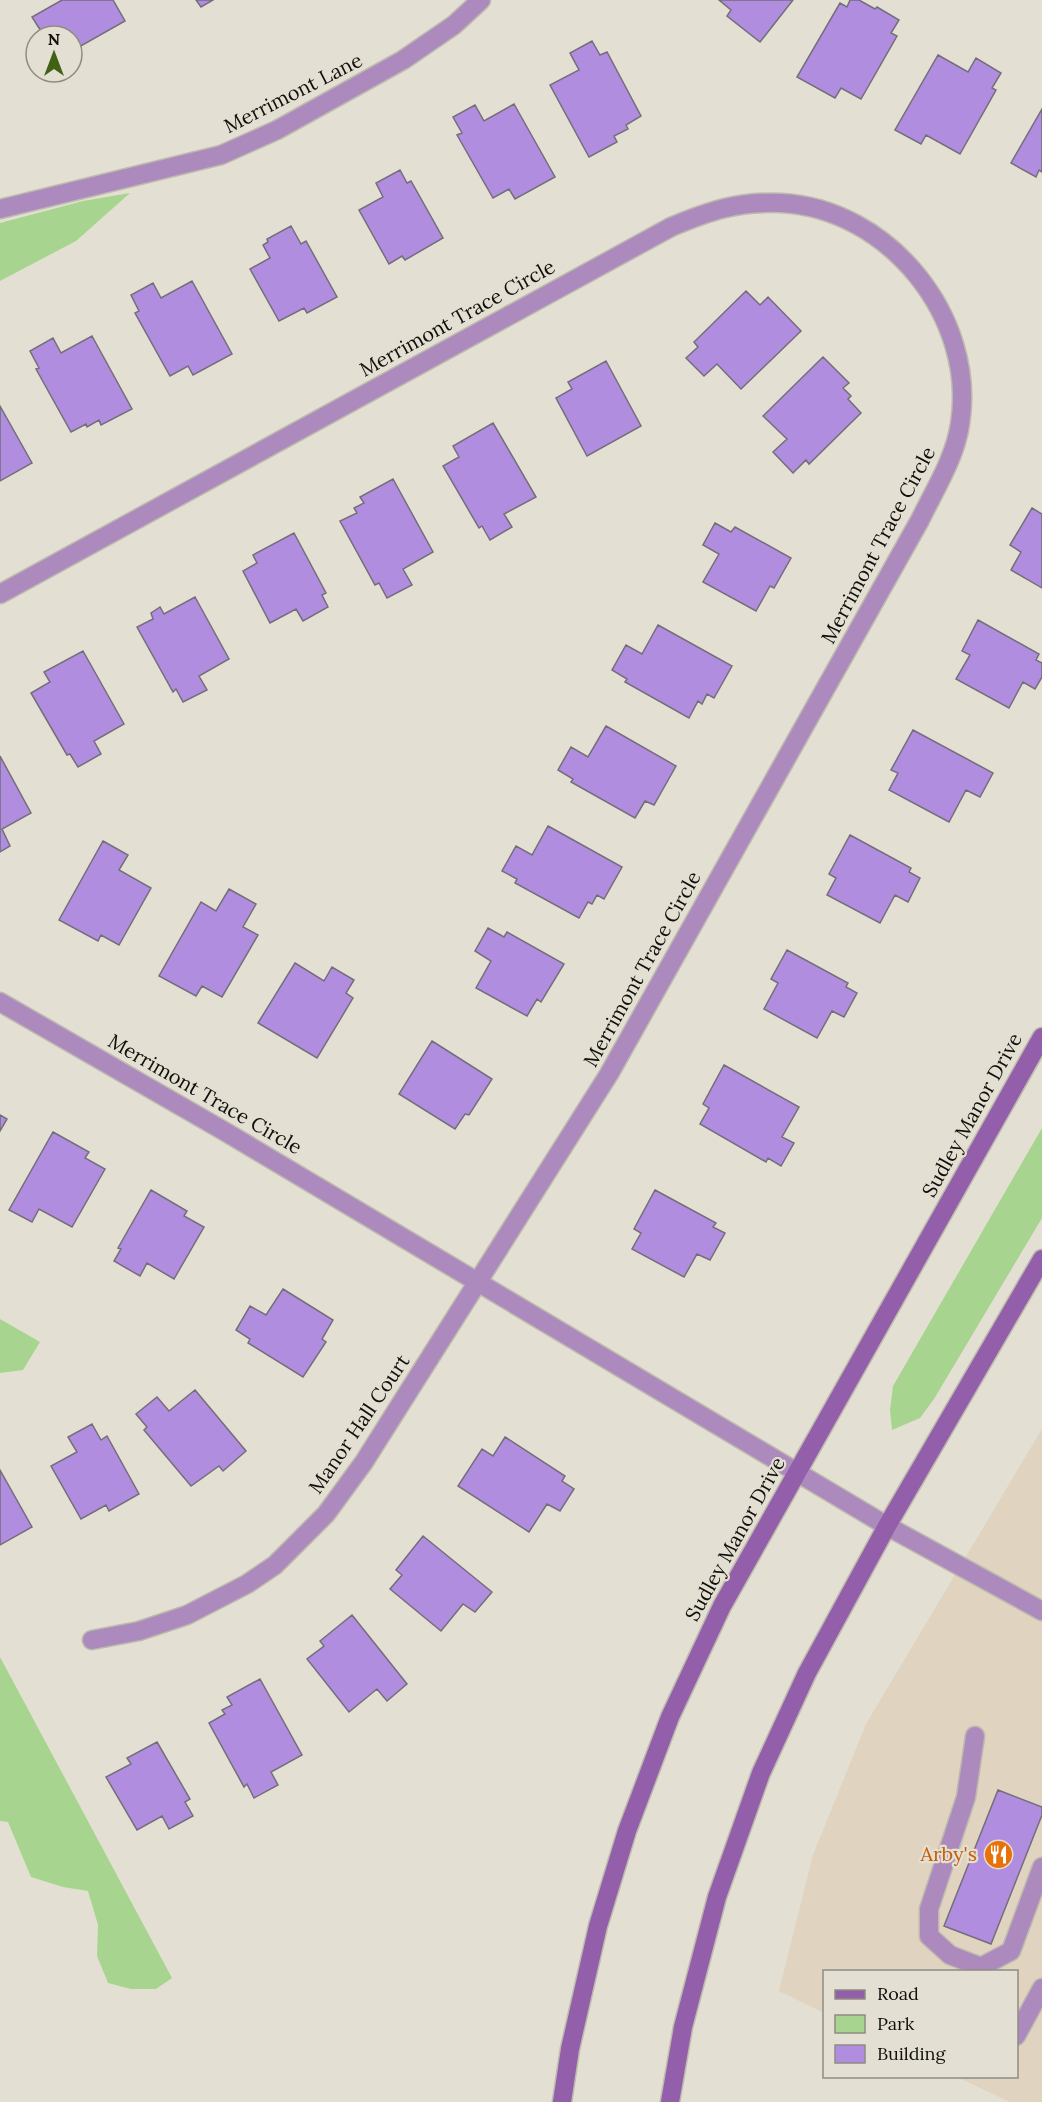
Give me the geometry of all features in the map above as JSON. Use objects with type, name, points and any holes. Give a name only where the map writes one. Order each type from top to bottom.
[{"type":"main road","name":"Sudley Manor Drive","points":[[562,2102],[570,2049],[598,1926],[630,1821],[670,1717],[722,1606],[1042,1037]]},
{"type":"main road","points":[[670,2102],[683,2027],[717,1897],[761,1773],[807,1672],[887,1526],[1042,1259]]},
{"type":"street","name":"Merrimont Lane","points":[[0,209],[221,155],[277,130],[403,60],[454,25],[481,0]]},
{"type":"street","name":"Merrimont Trace Circle","points":[[0,594],[671,227],[711,211],[746,204],[780,203],[830,213],[872,233],[895,252],[932,295],[946,320],[957,356],[960,379],[960,423],[953,452],[920,520],[609,1074],[479,1283]]},
{"type":"street","name":"Merrimont Trace Circle","points":[[0,1002],[224,1131],[887,1526],[1042,1611]]},
{"type":"street","name":"Manor Hall Court","points":[[92,1640],[139,1632],[187,1615],[247,1584],[275,1565],[326,1514],[351,1482],[479,1283]]},
{"type":"street","points":[[975,1736],[966,1797],[928,1909],[928,1936],[950,1955],[981,1967],[1011,1950],[1042,1867]]},
{"type":"street","points":[[1018,2034],[1042,1988]]},
{"type":"shaded area","points":[[1042,1429],[1042,2102],[1010,2102],[959,2078],[1018,2078],[1018,1970],[823,1970],[823,2013],[779,1991],[813,1855],[866,1724]]},
{"type":"green space","points":[[130,193],[76,241],[0,281],[0,223],[83,201]]},
{"type":"green space","points":[[1042,1128],[1042,1218],[934,1399],[920,1418],[892,1430],[890,1410],[893,1386]]},
{"type":"green space","points":[[0,1319],[40,1342],[23,1370],[0,1373]]},
{"type":"green space","points":[[0,1657],[172,1978],[156,1989],[131,1989],[108,1983],[97,1956],[98,1925],[88,1891],[63,1887],[31,1877],[8,1822],[0,1821]]},
{"type":"building","points":[[62,0],[113,0],[125,21],[84,44],[84,24],[36,24],[32,17]]},
{"type":"building","points":[[196,0],[213,0],[201,7]]},
{"type":"building","points":[[719,0],[793,0],[760,42],[727,16],[731,10]]},
{"type":"building","points":[[850,0],[859,0],[875,9],[877,7],[899,20],[891,33],[897,36],[861,99],[841,88],[835,98],[797,77],[840,3],[847,7]]},
{"type":"building","points":[[592,41],[600,55],[607,52],[641,116],[626,125],[628,129],[614,136],[617,142],[589,157],[550,85],[579,70],[570,53]]},
{"type":"building","points":[[938,55],[968,72],[976,58],[1001,73],[992,88],[996,90],[960,154],[926,135],[921,144],[895,130]]},
{"type":"building","points":[[514,104],[555,177],[515,199],[509,189],[493,198],[457,135],[462,133],[453,117],[475,105],[484,121]]},
{"type":"building","points":[[1042,109],[1042,172],[1039,170],[1036,177],[1011,163]]},
{"type":"building","points":[[400,170],[407,183],[411,181],[443,238],[405,260],[402,256],[389,264],[359,210],[383,197],[376,183]]},
{"type":"building","points":[[291,226],[301,244],[306,241],[337,297],[307,313],[304,308],[279,321],[250,269],[270,258],[263,245],[268,242],[267,239]]},
{"type":"building","points":[[192,281],[232,354],[193,375],[188,366],[170,376],[135,313],[139,311],[131,295],[153,283],[161,298]]},
{"type":"building","points":[[746,291],[760,305],[768,297],[801,331],[741,389],[717,364],[704,376],[686,358],[698,347],[694,342]]},
{"type":"building","points":[[92,336],[132,409],[101,425],[99,420],[71,432],[36,369],[39,368],[30,351],[53,338],[61,353]]},
{"type":"building","points":[[823,357],[849,383],[843,388],[851,396],[848,399],[861,413],[809,464],[806,460],[793,473],[773,452],[787,439],[763,416]]},
{"type":"building","points":[[606,361],[641,426],[587,456],[556,398],[572,389],[568,382]]},
{"type":"building","points":[[0,406],[32,463],[0,481]]},
{"type":"building","points":[[493,423],[536,497],[504,514],[512,527],[490,540],[482,526],[479,528],[443,466],[459,457],[453,446]]},
{"type":"building","points":[[393,479],[433,552],[403,569],[412,585],[387,598],[379,583],[375,585],[340,521],[357,513],[354,508],[364,503],[360,497]]},
{"type":"building","points":[[1032,508],[1042,514],[1042,588],[1011,570],[1021,552],[1010,545]]},
{"type":"building","points":[[715,523],[731,532],[735,527],[791,558],[774,588],[770,586],[756,611],[703,582],[719,554],[703,545]]},
{"type":"building","points":[[294,533],[326,593],[322,595],[328,607],[303,621],[296,609],[270,623],[243,571],[257,563],[253,555]]},
{"type":"building","points":[[195,597],[229,659],[199,676],[207,690],[183,702],[176,689],[173,692],[137,627],[153,619],[151,613],[160,607],[164,614]]},
{"type":"building","points":[[978,620],[1039,654],[1036,660],[1042,663],[1042,677],[1035,689],[1023,682],[1009,708],[956,679],[970,655],[962,651]]},
{"type":"building","points":[[658,625],[732,666],[714,698],[707,694],[702,704],[698,701],[689,718],[625,682],[627,679],[612,670],[626,645],[642,654]]},
{"type":"building","points":[[83,651],[124,724],[94,741],[101,754],[78,767],[70,754],[67,755],[31,693],[50,682],[44,672]]},
{"type":"building","points":[[606,726],[676,766],[654,805],[645,801],[635,818],[571,782],[573,779],[558,770],[571,747],[588,757]]},
{"type":"building","points":[[913,730],[993,773],[980,797],[966,790],[949,822],[889,790],[898,773],[891,770]]},
{"type":"building","points":[[0,756],[31,813],[2,829],[10,846],[0,852]]},
{"type":"building","points":[[548,826],[622,867],[604,899],[597,895],[592,904],[588,902],[579,918],[515,883],[517,879],[502,871],[516,846],[532,855]]},
{"type":"building","points":[[850,835],[911,868],[909,872],[920,878],[908,902],[895,895],[880,923],[827,895],[836,878],[829,874]]},
{"type":"building","points":[[103,841],[128,855],[119,870],[151,888],[119,945],[101,935],[98,941],[59,920]]},
{"type":"building","points":[[229,889],[256,904],[243,927],[258,935],[222,997],[202,986],[196,996],[159,976],[201,902],[216,911]]},
{"type":"building","points":[[488,928],[504,937],[507,932],[564,964],[541,1002],[537,999],[527,1016],[476,988],[491,961],[475,951]]},
{"type":"building","points":[[787,950],[848,983],[846,987],[857,993],[844,1017],[832,1011],[817,1038],[764,1009],[778,983],[771,979]]},
{"type":"building","points":[[295,963],[324,981],[332,967],[354,980],[346,993],[353,998],[317,1058],[258,1023]]},
{"type":"building","points":[[432,1041],[492,1079],[469,1115],[465,1114],[455,1129],[399,1094]]},
{"type":"building","points":[[724,1065],[799,1107],[782,1137],[794,1143],[781,1166],[768,1158],[766,1162],[700,1124],[709,1108],[703,1104]]},
{"type":"building","points":[[0,1115],[7,1119],[0,1131]]},
{"type":"building","points":[[53,1132],[89,1152],[85,1158],[105,1169],[72,1227],[39,1209],[32,1222],[9,1210]]},
{"type":"building","points":[[151,1190],[187,1211],[184,1216],[204,1227],[174,1279],[147,1263],[140,1276],[114,1261],[121,1249],[118,1248]]},
{"type":"building","points":[[655,1190],[716,1223],[713,1227],[725,1233],[710,1260],[697,1254],[684,1277],[632,1249],[641,1233],[634,1229]]},
{"type":"building","points":[[283,1289],[333,1320],[322,1339],[326,1342],[303,1377],[248,1343],[250,1339],[236,1330],[250,1306],[266,1315]]},
{"type":"building","points":[[195,1390],[246,1451],[223,1471],[219,1466],[191,1486],[144,1430],[147,1427],[136,1414],[157,1397],[169,1411]]},
{"type":"building","points":[[92,1424],[101,1440],[107,1436],[139,1494],[109,1511],[106,1505],[81,1519],[51,1466],[77,1452],[68,1437]]},
{"type":"building","points":[[505,1437],[565,1476],[562,1481],[574,1489],[560,1511],[547,1504],[529,1532],[458,1486],[482,1449],[493,1456]]},
{"type":"building","points":[[0,1470],[32,1527],[0,1545]]},
{"type":"building","points":[[423,1536],[492,1592],[475,1612],[463,1604],[441,1631],[390,1589],[402,1575],[396,1570]]},
{"type":"building","points":[[352,1615],[407,1684],[387,1701],[377,1689],[349,1712],[307,1659],[324,1646],[320,1641]]},
{"type":"building","points":[[260,1679],[302,1755],[271,1772],[278,1785],[254,1798],[247,1784],[244,1787],[209,1723],[225,1714],[222,1710],[232,1705],[227,1697]]},
{"type":"building","points":[[157,1742],[190,1799],[185,1802],[193,1816],[169,1829],[162,1816],[137,1830],[106,1777],[131,1764],[127,1758]]},
{"type":"building","points":[[998,1790],[1042,1807],[1042,1815],[991,1944],[944,1926]]},
{"type":"place","name":"Arby's","points":[[998,1854]]}]
